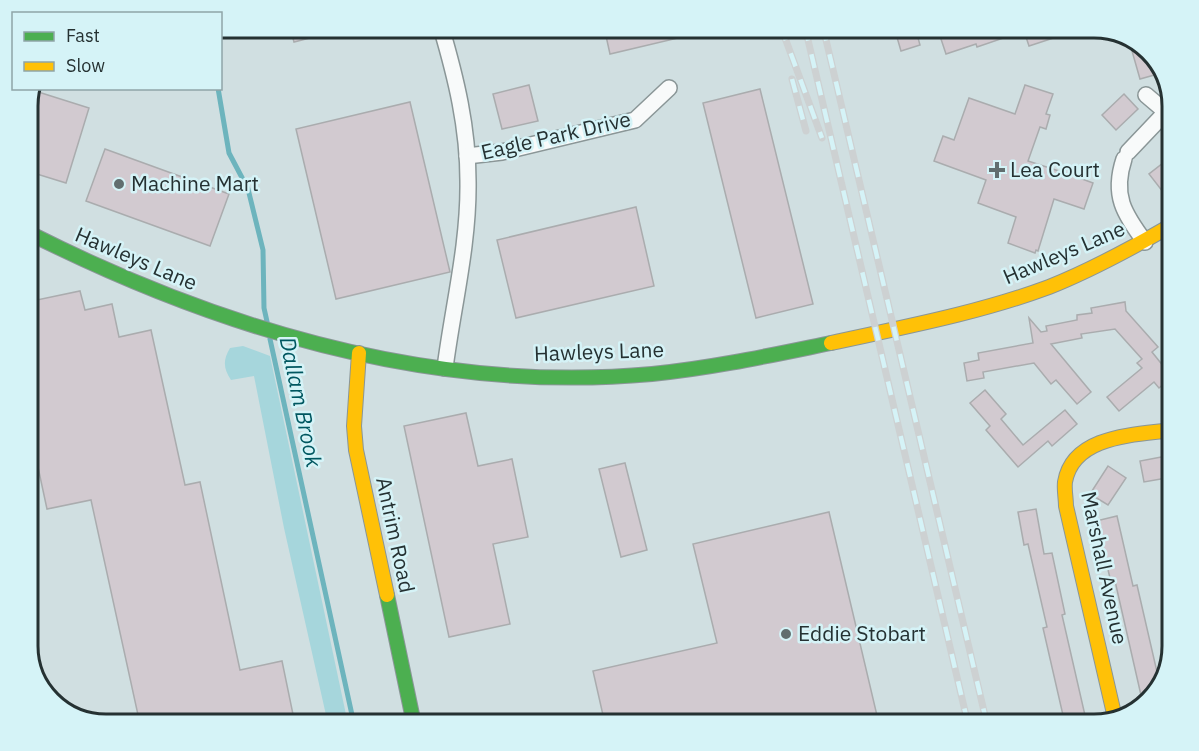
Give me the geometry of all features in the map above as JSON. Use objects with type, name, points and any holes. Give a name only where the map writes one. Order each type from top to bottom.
[{"type":"street","name":"Eagle Park Drive","points":[[444,37],[456,80],[467,156],[466,216],[445,368]]},
{"type":"street","name":"Eagle Park Drive","points":[[467,156],[502,152],[635,120],[669,88]]},
{"type":"street","points":[[1146,95],[1161,103]]},
{"type":"street","points":[[1145,242],[1121,204],[1118,181],[1126,155],[1161,117]]},
{"type":"street","name":"Hawleys Lane","points":[[38,237],[141,285],[252,327],[359,353],[445,368],[514,375],[570,376],[651,374],[792,352],[934,321],[1033,293],[1093,268],[1161,232]]},
{"type":"street","name":"Antrim Road","points":[[359,353],[354,426],[356,450],[412,714]]},
{"type":"street","name":"Marshall Avenue","points":[[1113,710],[1066,506],[1065,481],[1073,460],[1095,444],[1162,432]]},
{"type":"shaded area","points":[[243,346],[270,356],[346,714],[326,714],[284,528],[254,376],[231,380],[225,368],[226,356],[230,348]]},
{"type":"building","points":[[293,37],[314,37],[294,42]]},
{"type":"building","points":[[606,37],[678,37],[678,38],[610,54]]},
{"type":"building","points":[[897,37],[918,37],[920,45],[901,51]]},
{"type":"building","points":[[940,37],[1006,37],[977,47],[976,44],[946,54]]},
{"type":"building","points":[[1026,37],[1057,37],[1029,46]]},
{"type":"building","points":[[1132,51],[1142,57],[1155,75],[1140,79]]},
{"type":"building","points":[[529,85],[538,121],[502,129],[493,94]]},
{"type":"building","points":[[1025,85],[1053,94],[1046,114],[1050,115],[1046,129],[1040,127],[1028,161],[1062,172],[1064,167],[1076,171],[1074,176],[1093,183],[1084,209],[1054,199],[1038,251],[1036,250],[1035,253],[1008,243],[1016,217],[978,203],[986,180],[934,161],[943,136],[954,140],[969,98],[1015,114]]},
{"type":"building","points":[[760,89],[813,304],[756,318],[703,103]]},
{"type":"building","points":[[39,92],[89,108],[66,183],[38,174]]},
{"type":"building","points":[[1124,94],[1138,109],[1116,130],[1102,115]]},
{"type":"building","points":[[410,102],[450,272],[336,299],[296,129]]},
{"type":"building","points":[[105,149],[229,194],[210,246],[86,201]]},
{"type":"building","points":[[1161,165],[1161,190],[1149,174]]},
{"type":"building","points":[[636,207],[654,286],[516,318],[497,240]]},
{"type":"building","points":[[80,291],[85,310],[112,304],[119,337],[151,330],[185,485],[200,482],[240,670],[282,661],[293,714],[138,714],[91,500],[47,509],[38,467],[38,300]]},
{"type":"building","points":[[1125,302],[1126,311],[1158,347],[1152,352],[1161,364],[1162,386],[1159,388],[1154,382],[1119,411],[1107,397],[1142,368],[1137,363],[1142,359],[1115,329],[1081,334],[1082,338],[1051,344],[1091,392],[1077,404],[1056,380],[1051,384],[1034,363],[983,372],[984,378],[967,381],[964,363],[979,360],[978,353],[1033,343],[1029,318],[1041,332],[1047,331],[1046,326],[1077,320],[1077,315],[1092,313],[1091,308]]},
{"type":"building","points":[[985,390],[1006,414],[1001,419],[1023,445],[1065,410],[1077,424],[1052,446],[1048,441],[1018,467],[986,430],[990,426],[970,403]]},
{"type":"building","points":[[466,413],[478,466],[512,459],[528,537],[493,544],[510,624],[449,637],[404,426]]},
{"type":"building","points":[[1162,457],[1162,479],[1144,482],[1140,461]]},
{"type":"building","points":[[625,463],[647,550],[621,557],[599,469]]},
{"type":"building","points":[[1108,466],[1126,478],[1108,505],[1090,494]]},
{"type":"building","points":[[1036,509],[1044,554],[1052,553],[1065,614],[1062,615],[1085,714],[1063,714],[1043,628],[1047,627],[1028,544],[1024,545],[1018,512]]},
{"type":"building","name":"Eddie Stobart","points":[[829,512],[877,714],[603,714],[593,671],[717,643],[693,544]]},
{"type":"building","points":[[1117,516],[1133,586],[1137,585],[1157,670],[1141,695],[1115,581],[1111,582],[1096,521]]},
{"type":"waterway","name":"Dallam Brook","points":[[218,90],[229,153],[248,189],[263,250],[264,308],[268,326]]},
{"type":"waterway","name":"Dallam Brook","points":[[270,339],[352,714]]},
{"type":"railway","points":[[785,37],[822,138]]},
{"type":"railway","points":[[807,37],[966,714]]},
{"type":"railway","points":[[825,37],[985,714]]},
{"type":"railway","points":[[792,79],[806,131]]},
{"type":"traffic: fast","points":[[38,237],[101,267],[176,298],[252,325],[330,347],[409,364],[489,374],[570,378],[652,374],[720,365],[831,343]]},
{"type":"traffic: fast","points":[[387,595],[412,714]]},
{"type":"traffic: slow","points":[[831,343],[941,319],[1023,296],[1096,266],[1161,231]]},
{"type":"traffic: slow","points":[[359,353],[354,426],[356,450],[387,595]]},
{"type":"traffic: slow","points":[[1113,710],[1066,506],[1065,482],[1070,466],[1093,446],[1124,436],[1162,431]]},
{"type":"place","name":"Lea Court","points":[[997,170]]},
{"type":"place","name":"Machine Mart","points":[[119,184]]},
{"type":"place","name":"Eddie Stobart","points":[[786,634]]}]
